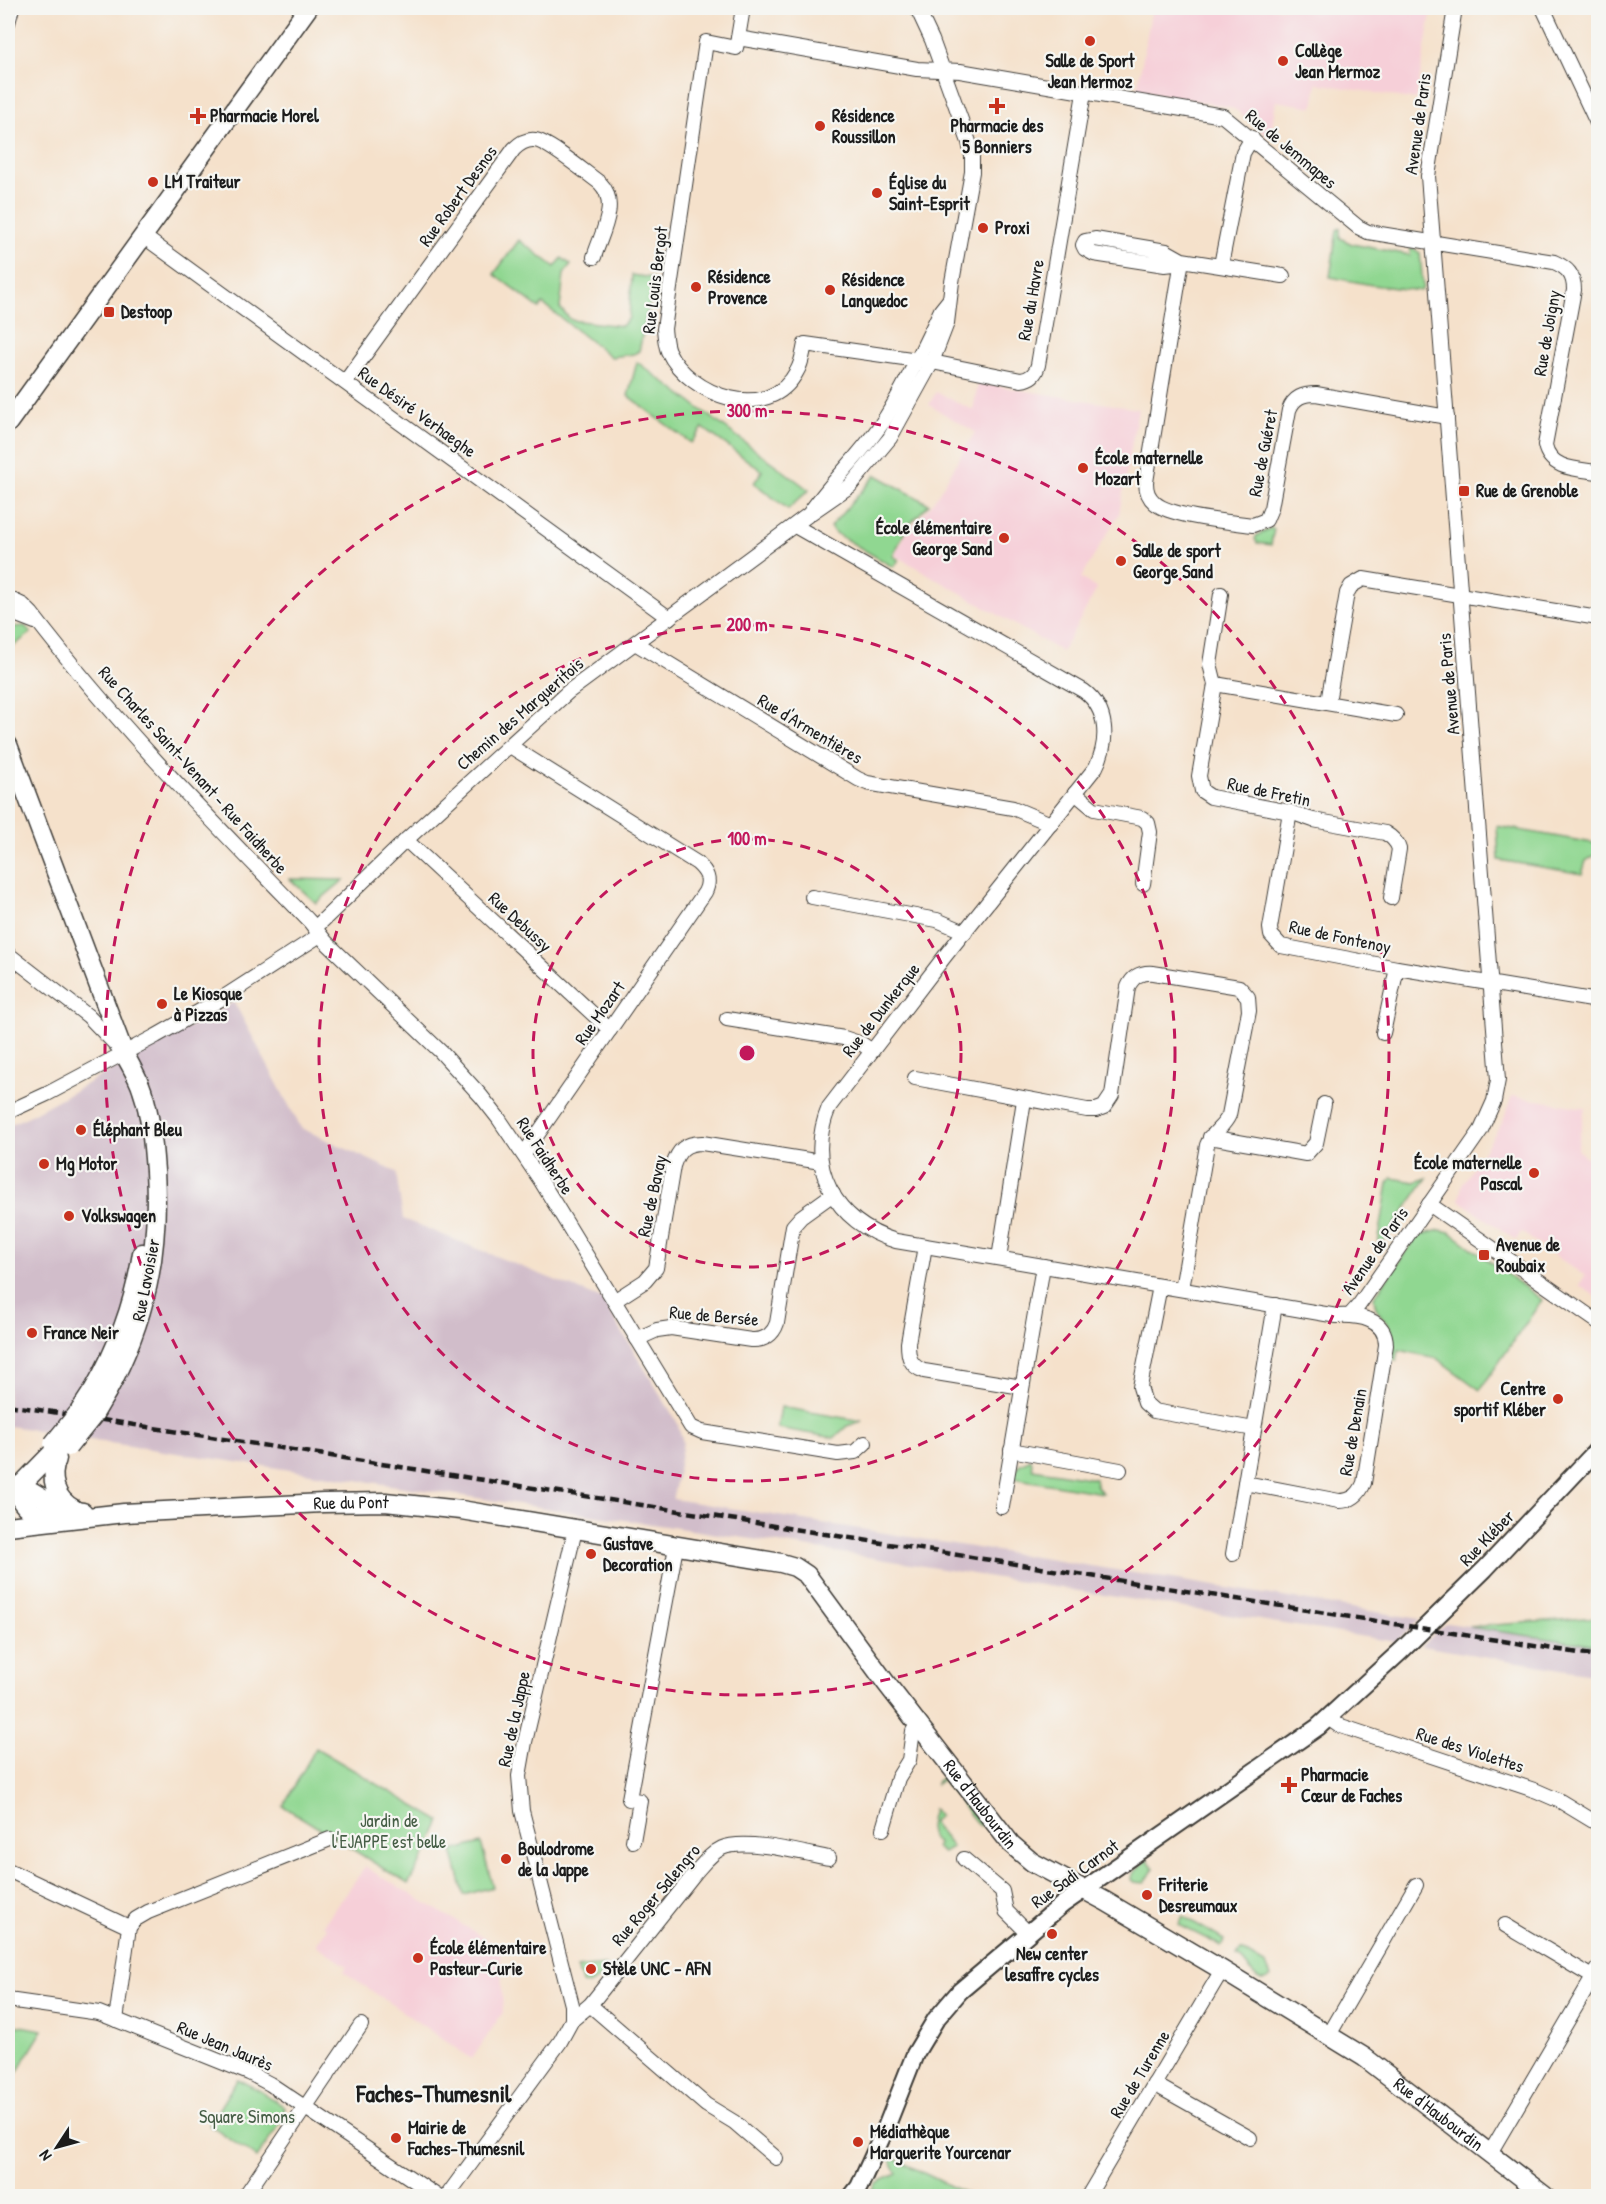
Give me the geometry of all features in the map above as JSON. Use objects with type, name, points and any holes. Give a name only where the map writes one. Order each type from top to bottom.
[{"type":"main road","points":[[10,421],[308,8]]},
{"type":"main road","name":"Rue Lavoisier","points":[[8,745],[124,1053],[141,1086],[148,1112],[156,1180],[155,1246],[151,1275],[135,1335],[100,1391]]},
{"type":"main road","name":"Rue Lavoisier","points":[[15,1491],[93,1416],[100,1391],[130,1321],[144,1242],[146,1183],[141,1132],[124,1053]]},
{"type":"main road","name":"Rue du Pont","points":[[59,1449],[53,1477],[60,1497],[73,1508],[91,1512]]},
{"type":"main road","name":"Rue du Pont","points":[[15,1491],[64,1510],[123,1513]]},
{"type":"main road","name":"Rue du Pont","points":[[15,1491],[24,1504],[35,1513],[60,1520]]},
{"type":"main road","name":"Rue du Pont","points":[[8,1526],[123,1513],[385,1502],[429,1506],[575,1530]]},
{"type":"main road","name":"Rue d'Haubourdin","points":[[575,1530],[781,1563],[802,1570],[1016,1849],[1032,1862],[1083,1889],[1329,2035],[1388,2074],[1545,2196]]},
{"type":"street","points":[[8,23],[12,8]]},
{"type":"street","points":[[738,39],[743,8]]},
{"type":"street","points":[[909,8],[932,40]]},
{"type":"street","points":[[808,515],[850,486],[890,438],[932,362],[947,323],[972,172],[972,156],[932,40],[917,8]]},
{"type":"street","name":"Avenue de Paris","points":[[1351,1314],[1481,1130],[1497,1091],[1498,1070],[1492,984],[1428,170],[1455,8]]},
{"type":"street","points":[[1543,8],[1599,125]]},
{"type":"street","name":"Rue Louis Bergot","points":[[738,39],[736,48],[706,42],[664,328],[669,352],[676,363],[711,391],[731,400],[744,402],[767,398],[790,381],[798,370],[805,344],[932,362]]},
{"type":"street","name":"Rue de Jemmapes","points":[[738,39],[917,69],[960,71],[1223,116],[1358,227],[1368,232],[1432,242]]},
{"type":"street","name":"Rue du Havre","points":[[932,362],[1021,380],[1030,378],[1037,369],[1084,93]]},
{"type":"street","points":[[1221,265],[1243,153],[1252,138]]},
{"type":"street","name":"Rue Robert Desnos","points":[[345,382],[521,142],[536,140],[546,145],[600,183],[607,191],[609,213],[594,257]]},
{"type":"street","name":"Rue Désiré Verhaeghe","points":[[143,236],[669,618]]},
{"type":"street","points":[[1182,260],[1174,264],[1153,263],[1094,254],[1085,249],[1083,245],[1085,241],[1095,239],[1166,251],[1182,260],[1283,276]]},
{"type":"street","name":"Rue de Joigny","points":[[1432,242],[1554,262],[1562,265],[1572,276],[1574,290],[1545,445],[1551,459],[1559,466],[1599,472]]},
{"type":"street","name":"Rue de Guéret","points":[[1182,260],[1146,482],[1149,497],[1162,508],[1253,525],[1266,520],[1271,508],[1289,410],[1299,396],[1316,394],[1447,417]]},
{"type":"street","points":[[808,515],[828,487],[866,446],[886,417],[941,310],[950,300]]},
{"type":"street","name":"Chemin des Margueritois","points":[[8,1112],[47,1094],[221,999],[317,931],[406,840],[568,692],[808,515]]},
{"type":"street","name":"Rue de Dunkerque","points":[[795,526],[1090,695],[1101,712],[1105,738],[1096,767],[829,1107],[819,1141],[821,1162],[833,1194],[850,1217],[867,1230],[896,1241],[1337,1316],[1351,1314]]},
{"type":"street","points":[[1328,702],[1346,598],[1351,586],[1363,579],[1599,618]]},
{"type":"street","name":"Rue de Fretin","points":[[1221,594],[1210,664],[1215,684],[1199,776],[1202,791],[1211,797],[1290,812],[1308,819],[1391,836],[1399,849],[1391,898]]},
{"type":"street","name":"Rue Charles Saint-Venant - Rue Faidherbe","points":[[8,598],[27,609],[162,768],[317,931]]},
{"type":"street","points":[[8,616],[24,617],[42,627]]},
{"type":"street","name":"Rue d'Armentières","points":[[635,642],[867,783],[1013,808],[1051,824]]},
{"type":"street","points":[[1215,684],[1396,714]]},
{"type":"street","name":"Rue Mozart","points":[[510,746],[698,863],[708,877],[705,892],[524,1154]]},
{"type":"street","points":[[1075,793],[1094,809],[1142,818],[1148,823],[1150,832],[1143,884]]},
{"type":"street","name":"Rue de Fontenoy","points":[[1290,812],[1270,928],[1275,940],[1281,946],[1396,968],[1599,1001]]},
{"type":"street","name":"Rue Debussy","points":[[406,840],[610,1030]]},
{"type":"street","points":[[812,897],[937,920],[965,932]]},
{"type":"street","name":"Rue Faidherbe","points":[[317,931],[460,1071],[481,1096],[524,1154],[686,1419],[696,1430],[838,1454],[855,1452],[865,1443]]},
{"type":"street","points":[[8,954],[88,1016],[124,1053]]},
{"type":"street","points":[[1383,1033],[1396,968]]},
{"type":"street","points":[[915,1078],[1024,1100],[1096,1110],[1104,1107],[1112,1095],[1128,987],[1131,981],[1139,975],[1153,973],[1239,987],[1248,997],[1249,1011],[1229,1115],[1210,1137],[1206,1150],[1182,1289]]},
{"type":"street","points":[[727,1019],[844,1038],[862,1044],[872,1051]]},
{"type":"street","points":[[999,1258],[1024,1100]]},
{"type":"street","points":[[1210,1137],[1306,1154],[1317,1143],[1324,1104]]},
{"type":"street","name":"Rue de Bavay","points":[[614,1301],[645,1281],[656,1268],[673,1166],[676,1156],[683,1148],[691,1143],[702,1143],[821,1162]]},
{"type":"street","name":"Rue de Bersée","points":[[637,1339],[657,1330],[671,1328],[757,1341],[769,1336],[777,1323],[793,1226],[801,1217],[833,1194]]},
{"type":"street","points":[[1429,1204],[1599,1322]]},
{"type":"street","points":[[925,1246],[908,1343],[909,1358],[912,1364],[924,1371],[1022,1387]]},
{"type":"street","points":[[1002,1507],[1043,1266]]},
{"type":"street","points":[[1160,1286],[1140,1388],[1145,1403],[1154,1411],[1254,1429]]},
{"type":"street","points":[[1233,1554],[1275,1305]]},
{"type":"street","name":"Rue de Denain","points":[[1245,1483],[1339,1501],[1350,1500],[1359,1492],[1364,1483],[1386,1341],[1384,1333],[1376,1324],[1351,1314]]},
{"type":"street","name":"Rue Kléber","points":[[1401,1651],[1493,1561],[1599,1449]]},
{"type":"street","points":[[1011,1450],[1120,1470]]},
{"type":"street","name":"Rue de la Jappe","points":[[572,2020],[572,2005],[524,1819],[519,1776],[575,1530]]},
{"type":"street","points":[[633,1841],[640,1801],[629,1799],[676,1547]]},
{"type":"street","name":"Rue Sadi Carnot","points":[[852,2196],[860,2187],[925,2036],[960,1991],[1083,1889],[1296,1744],[1401,1651]]},
{"type":"street","name":"Rue des Violettes","points":[[1328,1718],[1338,1725],[1538,1791],[1599,1824]]},
{"type":"street","points":[[883,1829],[898,1778],[909,1760],[913,1731],[918,1724]]},
{"type":"street","points":[[116,2020],[129,1927],[136,1919],[148,1912],[330,1839]]},
{"type":"street","name":"Rue Roger Salengro","points":[[447,2196],[557,2047],[572,2020],[590,2006],[700,1868],[720,1849],[739,1844],[829,1858]]},
{"type":"street","points":[[964,1859],[1002,1891],[1006,1911],[1028,1933]]},
{"type":"street","points":[[8,1870],[129,1927]]},
{"type":"street","points":[[1329,2035],[1416,1885]]},
{"type":"street","points":[[1490,2153],[1596,1973],[1505,1925]]},
{"type":"street","name":"Rue de Turenne","points":[[1089,2196],[1222,1970]]},
{"type":"street","name":"Rue Jean Jaurès","points":[[8,2000],[99,2013],[249,2073],[270,2084],[437,2196]]},
{"type":"street","points":[[590,2006],[706,2104],[734,2122],[776,2158]]},
{"type":"street","points":[[245,2196],[361,2025]]},
{"type":"street","points":[[1154,2084],[1250,2138]]},
{"type":"shaded area","name":"Collège Jean Mermoz","points":[[1152,8],[1432,8],[1416,100],[1317,83],[1313,107],[1276,101],[1270,138],[1236,110],[1229,107],[1137,90]]},
{"type":"shaded area","name":"École élémentaire George Sand","points":[[978,383],[1138,409],[1119,514],[1081,578],[1097,589],[1062,652],[895,555],[908,530],[940,491],[975,432],[929,405],[936,392],[973,410]]},
{"type":"shaded area","points":[[234,1002],[301,1128],[396,1172],[403,1219],[602,1299],[677,1422],[683,1442],[673,1499],[1420,1619],[1396,1642],[805,1547],[83,1439],[58,1426],[52,1432],[8,1426],[8,1125],[27,1117]]},
{"type":"shaded area","name":"École maternelle Pascal","points":[[1512,1096],[1585,1108],[1577,1150],[1598,1166],[1598,1298],[1579,1285],[1585,1276],[1521,1232],[1516,1240],[1459,1200],[1462,1185],[1503,1121]]},
{"type":"shaded area","points":[[1447,1623],[1598,1646],[1598,1675],[1421,1646]]},
{"type":"shaded area","name":"École élémentaire Pasteur-Curie","points":[[365,1867],[500,1947],[503,2012],[472,2059],[344,1972],[347,1966],[316,1945],[327,1928],[323,1925]]},
{"type":"green space","points":[[1340,228],[1340,238],[1352,244],[1410,255],[1411,247],[1420,253],[1423,287],[1421,291],[1330,277],[1337,230]]},
{"type":"green space","points":[[519,240],[555,267],[562,258],[571,265],[564,274],[560,308],[571,320],[622,326],[629,318],[632,275],[653,278],[652,293],[639,351],[634,354],[611,357],[543,304],[539,308],[494,274]]},
{"type":"green space","points":[[637,362],[809,490],[788,509],[754,483],[762,471],[703,428],[691,443],[628,396]]},
{"type":"green space","points":[[876,475],[929,504],[907,527],[893,556],[899,560],[893,567],[835,533],[830,527]]},
{"type":"green space","points":[[1271,528],[1274,529],[1271,545],[1257,543],[1255,539],[1257,535]]},
{"type":"green space","points":[[25,626],[31,633],[8,650],[8,630],[12,627]]},
{"type":"green space","points":[[1497,826],[1598,844],[1598,853],[1586,861],[1582,874],[1499,860]]},
{"type":"green space","points":[[290,879],[344,880],[316,903]]},
{"type":"green space","points":[[1392,1178],[1415,1182],[1427,1178],[1377,1250],[1388,1183]]},
{"type":"green space","points":[[1440,1230],[1450,1232],[1542,1300],[1480,1390],[1436,1358],[1399,1350],[1397,1360],[1390,1359],[1392,1333],[1374,1302],[1374,1297],[1415,1239],[1420,1235]]},
{"type":"green space","points":[[781,1407],[862,1421],[847,1426],[834,1438],[777,1428]]},
{"type":"green space","points":[[1031,1459],[1033,1469],[1095,1479],[1102,1493],[1012,1478],[1020,1464]]},
{"type":"green space","points":[[1598,1617],[1598,1646],[1469,1627]]},
{"type":"green space","name":"Jardin de l'EJAPPE est belle","points":[[316,1748],[440,1821],[426,1853],[408,1884],[283,1806]]},
{"type":"green space","points":[[943,1777],[947,1778],[983,1823],[979,1826],[942,1780],[935,1785]]},
{"type":"green space","points":[[933,1809],[939,1816],[932,1822],[952,1847],[943,1853],[936,1848],[938,1844],[930,1832],[929,1823]]},
{"type":"green space","points":[[481,1843],[493,1887],[464,1895],[452,1851]]},
{"type":"green space","points":[[1147,1859],[1154,1868],[1145,1883],[1133,1882],[1132,1874]]},
{"type":"green space","points":[[1183,1916],[1224,1940],[1221,1946],[1181,1926],[1179,1924]]},
{"type":"green space","points":[[1241,1950],[1266,1965],[1271,1977],[1261,1980],[1253,1974],[1237,1956]]},
{"type":"green space","points":[[605,1965],[606,1971],[597,1980],[588,1985],[582,1983],[577,1968]]},
{"type":"green space","points":[[8,2024],[43,2030],[8,2087]]},
{"type":"green space","name":"Square Simons","points":[[237,2079],[285,2107],[281,2122],[257,2158],[209,2125]]},
{"type":"green space","points":[[889,2156],[971,2196],[870,2196],[876,2183],[897,2174]]},
{"type":"railway","points":[[8,1405],[1598,1656]]},
{"type":"place","name":"Salle de Sport Jean Mermoz","points":[[1090,41]]},
{"type":"place","name":"Collège Jean Mermoz","points":[[1283,61]]},
{"type":"place","name":"Pharmacie des 5 Bonniers","points":[[997,106]]},
{"type":"place","name":"Pharmacie Morel","points":[[198,116]]},
{"type":"place","name":"Résidence Roussillon","points":[[820,126]]},
{"type":"place","name":"LM Traiteur","points":[[153,182]]},
{"type":"place","name":"Église du Saint-Esprit","points":[[877,193]]},
{"type":"place","name":"Proxi","points":[[983,228]]},
{"type":"place","name":"Résidence Provence","points":[[696,287]]},
{"type":"place","name":"Résidence Languedoc","points":[[830,290]]},
{"type":"place","name":"Destoop","points":[[109,312]]},
{"type":"place","name":"École maternelle Mozart","points":[[1083,468]]},
{"type":"place","name":"Rue de Grenoble","points":[[1464,491]]},
{"type":"place","name":"École élémentaire George Sand","points":[[1004,538]]},
{"type":"place","name":"Salle de sport George Sand","points":[[1121,561]]},
{"type":"place","name":"Le Kiosque à Pizzas","points":[[162,1004]]},
{"type":"place","name":"Éléphant Bleu","points":[[81,1130]]},
{"type":"place","name":"Mg Motor","points":[[44,1164]]},
{"type":"place","name":"École maternelle Pascal","points":[[1534,1173]]},
{"type":"place","name":"Volkswagen","points":[[69,1216]]},
{"type":"place","name":"Avenue de Roubaix","points":[[1484,1255]]},
{"type":"place","name":"France Neir","points":[[32,1333]]},
{"type":"place","name":"Centre sportif Kléber","points":[[1558,1399]]},
{"type":"place","name":"Gustave Decoration","points":[[591,1554]]},
{"type":"place","name":"Pharmacie Cœur de Faches","points":[[1289,1785]]},
{"type":"place","name":"Boulodrome de la Jappe","points":[[506,1859]]},
{"type":"place","name":"Friterie Desreumaux","points":[[1147,1895]]},
{"type":"place","name":"New center lesaffre cycles","points":[[1052,1934]]},
{"type":"place","name":"École élémentaire Pasteur-Curie","points":[[418,1958]]},
{"type":"place","name":"Stèle UNC - AFN","points":[[591,1969]]},
{"type":"place","name":"Mairie de Faches-Thumesnil","points":[[396,2138]]},
{"type":"place","name":"Médiathèque Marguerite Yourcenar","points":[[858,2142]]},
{"type":"district","name":"Faches-Thumesnil","points":[[434,2094]]}]
